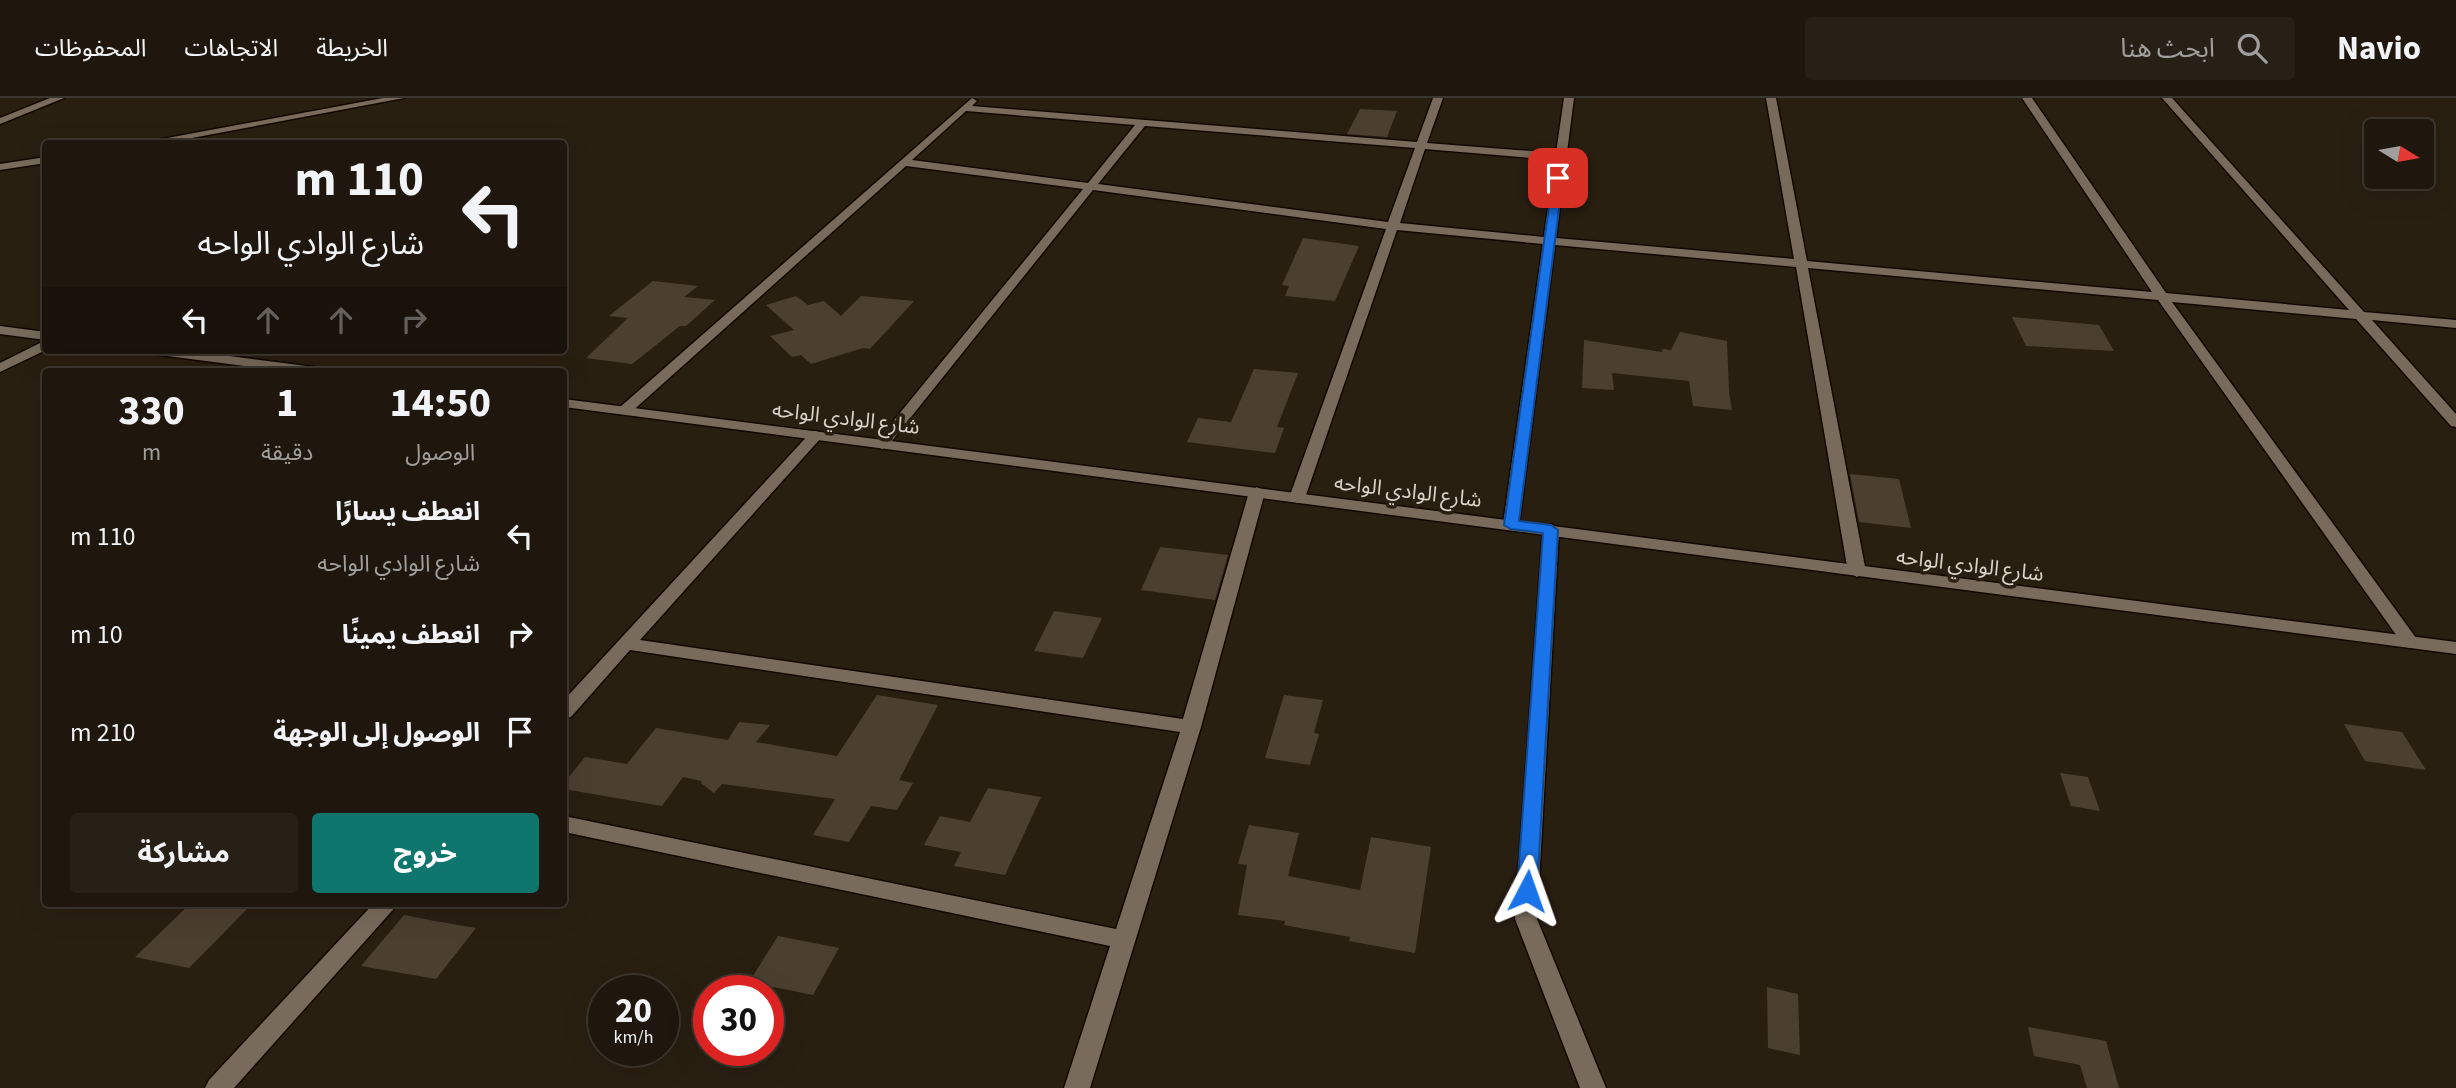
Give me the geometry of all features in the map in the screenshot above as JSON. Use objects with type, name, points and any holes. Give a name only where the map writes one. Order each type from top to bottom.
[{"type":"street","points":[[0,121],[59,98]]},
{"type":"street","points":[[163,140],[399,98]]},
{"type":"street","points":[[624,411],[976,98]]},
{"type":"street","points":[[1297,498],[1438,98]]},
{"type":"street","points":[[1511,525],[1569,98]]},
{"type":"street","points":[[1771,98],[1857,572]]},
{"type":"street","points":[[2027,98],[2161,297],[2410,642]]},
{"type":"street","points":[[2167,98],[2456,423]]},
{"type":"street","points":[[965,107],[1561,157]]},
{"type":"street","points":[[882,444],[1143,122]]},
{"type":"street","points":[[0,167],[42,161]]},
{"type":"street","points":[[903,162],[1391,226],[2456,324]]},
{"type":"street","points":[[0,330],[42,335]]},
{"type":"street","points":[[0,368],[42,346]]},
{"type":"street","points":[[183,354],[291,368]]},
{"type":"street","name":"شارع الوادي الواحه","points":[[567,403],[2456,648]]},
{"type":"street","points":[[567,709],[816,435]]},
{"type":"street","points":[[1077,1088],[1191,727],[1257,492]]},
{"type":"street","points":[[1551,530],[1525,919],[1594,1088]]},
{"type":"street","points":[[626,644],[1191,727]]},
{"type":"street","points":[[567,825],[1124,940]]},
{"type":"street","points":[[218,1088],[384,907]]},
{"type":"building","points":[[1360,109],[1397,111],[1387,137],[1347,134]]},
{"type":"building","points":[[1303,238],[1359,246],[1335,301],[1285,296],[1289,286],[1282,285]]},
{"type":"building","points":[[653,281],[698,286],[684,297],[715,300],[686,326],[680,326],[632,364],[586,358],[628,318],[609,316]]},
{"type":"building","points":[[796,296],[808,305],[824,301],[841,316],[861,296],[914,301],[870,349],[863,348],[811,364],[801,355],[792,357],[770,336],[794,330],[766,305]]},
{"type":"building","points":[[2012,317],[2099,325],[2114,351],[2026,346]]},
{"type":"building","points":[[1680,332],[1727,341],[1732,410],[1693,406],[1689,381],[1612,373],[1614,390],[1582,388],[1584,340],[1662,352],[1662,349],[1671,350]]},
{"type":"building","points":[[1254,369],[1298,373],[1277,427],[1284,428],[1275,453],[1187,442],[1198,418],[1231,422]]},
{"type":"building","points":[[1850,474],[1899,479],[1911,528],[1859,522]]},
{"type":"building","points":[[1160,547],[1228,555],[1215,600],[1141,590]]},
{"type":"building","points":[[1054,611],[1102,618],[1083,658],[1034,651]]},
{"type":"building","points":[[877,695],[938,705],[899,780],[913,783],[897,810],[871,806],[849,842],[813,835],[835,799],[722,784],[714,793],[701,783],[702,781],[683,777],[662,806],[567,790],[567,779],[585,757],[627,764],[656,728],[728,740],[739,722],[770,725],[756,742],[837,756]]},
{"type":"building","points":[[1284,695],[1323,700],[1314,733],[1319,734],[1310,765],[1265,758]]},
{"type":"building","points":[[2344,724],[2402,732],[2426,770],[2365,761]]},
{"type":"building","points":[[2060,773],[2088,777],[2100,811],[2071,806]]},
{"type":"building","points":[[988,788],[1041,797],[1005,875],[954,866],[961,852],[924,845],[940,816],[970,822]]},
{"type":"building","points":[[1249,825],[1299,833],[1288,876],[1360,890],[1371,837],[1431,847],[1415,953],[1284,925],[1285,921],[1238,915],[1247,865],[1238,864]]},
{"type":"building","points":[[187,907],[248,908],[189,968],[135,957]]},
{"type":"building","points":[[404,915],[476,928],[436,979],[361,966]]},
{"type":"building","points":[[778,936],[839,948],[813,995],[784,989],[784,975],[753,975]]},
{"type":"building","points":[[1767,987],[1798,994],[1800,1055],[1768,1048]]},
{"type":"building","points":[[2028,1027],[2106,1041],[2119,1088],[2087,1088],[2080,1065],[2034,1056]]},
{"type":"route","points":[[1527,891],[1551,530],[1511,525],[1558,178]]}]
